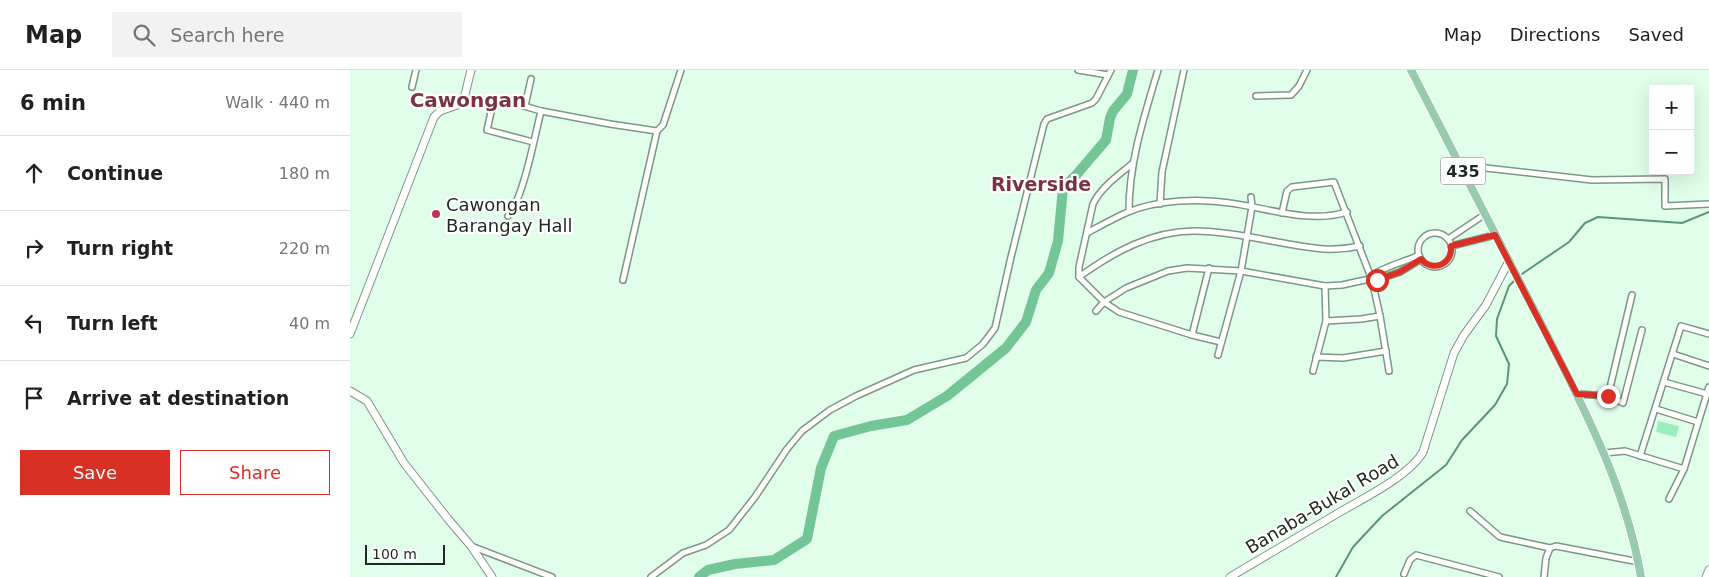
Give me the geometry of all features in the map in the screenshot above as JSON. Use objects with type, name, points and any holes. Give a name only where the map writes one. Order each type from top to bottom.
[{"type":"main road","name":"435","points":[[1411,70],[1484,215],[1510,261],[1577,394],[1604,453],[1625,509],[1641,577]]},
{"type":"street","points":[[412,88],[416,70]]},
{"type":"street","points":[[463,102],[471,70]]},
{"type":"street","points":[[623,280],[657,131],[663,126],[681,70]]},
{"type":"street","points":[[651,577],[683,553],[706,545],[729,530],[802,431],[830,410],[914,370],[966,358],[983,344],[995,328],[1046,119],[1092,103],[1110,73],[1078,70]]},
{"type":"street","points":[[1129,211],[1129,192],[1138,135],[1158,70]]},
{"type":"street","points":[[1160,204],[1162,172],[1184,70]]},
{"type":"street","points":[[1256,96],[1291,96],[1299,86],[1307,70]]},
{"type":"street","points":[[525,106],[531,79]]},
{"type":"street","points":[[494,98],[487,130],[533,142]]},
{"type":"street","points":[[350,334],[434,117],[440,111],[463,102],[494,98],[610,124],[657,131]]},
{"type":"street","points":[[508,216],[514,210],[524,180],[541,110]]},
{"type":"street","points":[[1133,163],[1096,197],[1079,267],[1079,277],[1104,302],[1119,312],[1221,342]]},
{"type":"street","points":[[1459,165],[1592,180],[1664,179],[1665,206],[1709,204]]},
{"type":"street","points":[[1282,212],[1287,191],[1292,187],[1334,182],[1372,278],[1389,371]]},
{"type":"street","points":[[1218,355],[1241,271],[1248,237],[1252,207],[1251,197]]},
{"type":"street","points":[[1087,233],[1129,211],[1160,204],[1196,200],[1230,203],[1321,217],[1335,216],[1347,212]]},
{"type":"street","points":[[1448,239],[1484,215]]},
{"type":"street","points":[[1079,277],[1121,250],[1170,234],[1193,231],[1248,237],[1328,250],[1342,250],[1360,246]]},
{"type":"street","points":[[1439,233],[1448,239],[1451,246],[1452,250],[1448,260],[1441,265],[1431,266],[1420,257],[1418,247],[1428,234],[1439,233]]},
{"type":"street","points":[[1451,246],[1495,235]]},
{"type":"street","points":[[1372,278],[1398,262],[1420,257]]},
{"type":"street","points":[[1096,311],[1104,302],[1126,288],[1168,270],[1209,268],[1241,271],[1325,286],[1342,285],[1400,272],[1420,257]]},
{"type":"street","name":"Banaba-Bukal Road","points":[[1230,577],[1362,499],[1409,470],[1418,462],[1423,452],[1454,352],[1486,305],[1510,261]]},
{"type":"street","points":[[1192,335],[1209,268]]},
{"type":"street","points":[[1388,268],[1391,274]]},
{"type":"street","points":[[1313,371],[1326,321],[1325,286]]},
{"type":"street","points":[[1608,396],[1632,295]]},
{"type":"street","points":[[1326,321],[1361,320],[1380,316]]},
{"type":"street","points":[[1640,456],[1681,326],[1709,334]]},
{"type":"street","points":[[1577,394],[1608,396],[1623,403],[1642,330]]},
{"type":"street","points":[[1316,357],[1343,358],[1386,351]]},
{"type":"street","points":[[1673,354],[1709,366]]},
{"type":"street","points":[[1664,382],[1707,394]]},
{"type":"street","points":[[1669,499],[1684,469],[1709,388]]},
{"type":"street","points":[[350,391],[367,401],[404,463],[471,546],[492,577]]},
{"type":"street","points":[[1656,409],[1698,422]]},
{"type":"street","points":[[1604,453],[1625,451],[1684,469]]},
{"type":"street","points":[[1470,511],[1500,537],[1550,548],[1556,546],[1639,562]]},
{"type":"street","points":[[471,546],[552,577]]},
{"type":"street","points":[[1544,577],[1546,558],[1550,548]]},
{"type":"street","points":[[1404,574],[1410,560],[1416,555],[1499,577]]},
{"type":"street","points":[[1706,577],[1709,570]]},
{"type":"green space","points":[[1658,421],[1679,426],[1676,437],[1656,432]]},
{"type":"waterway","points":[[699,577],[708,570],[735,564],[774,560],[807,539],[821,468],[834,436],[871,426],[907,420],[947,396],[1006,348],[1026,322],[1036,290],[1049,273],[1058,241],[1063,188],[1106,140],[1110,118],[1113,111],[1127,94],[1133,70]]},
{"type":"waterway","points":[[1519,276],[1569,242],[1585,223],[1598,217],[1682,223],[1709,212]]},
{"type":"waterway","points":[[1336,577],[1353,547],[1382,516],[1446,465],[1462,440],[1495,405],[1507,384],[1509,364],[1496,336],[1497,319],[1509,286],[1516,279]]},
{"type":"place","name":"Cawongan Barangay Hall","points":[[436,214]]},
{"type":"district","name":"Cawongan","points":[[468,100]]},
{"type":"district","name":"Riverside","points":[[1041,184]]},
{"type":"route","points":[[1377,280],[1400,272],[1421,259],[1431,266],[1441,265],[1451,255],[1451,246],[1495,235],[1577,394],[1608,396]]}]
